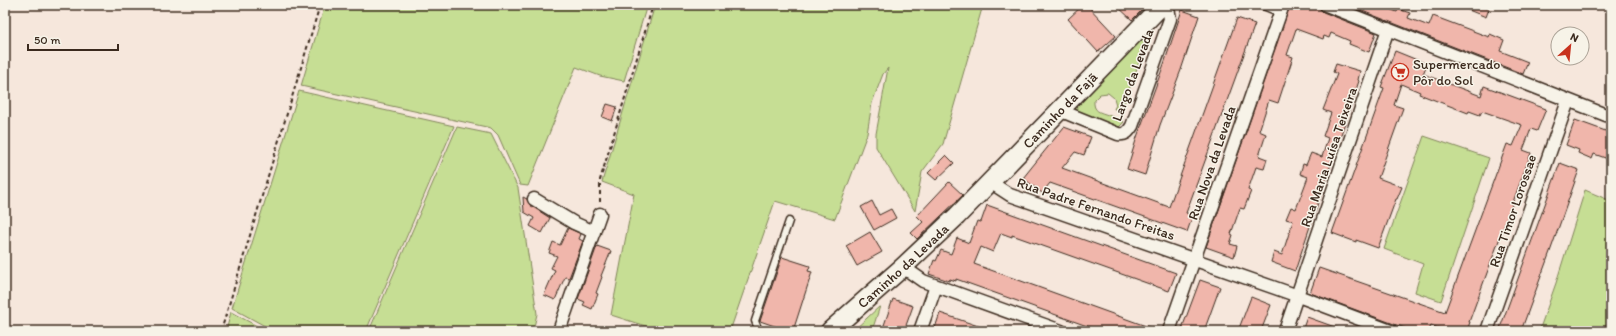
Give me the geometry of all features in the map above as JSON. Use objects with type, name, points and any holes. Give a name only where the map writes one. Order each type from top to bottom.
[{"type":"street","name":"Caminho da Fajã","points":[[957,216],[1163,5]]},
{"type":"street","name":"Largo da Levada","points":[[1059,110],[1118,134],[1128,132],[1132,126],[1170,19],[1169,13],[1163,5]]},
{"type":"street","points":[[1326,5],[1611,118]]},
{"type":"street","name":"Rua Nova da Levada","points":[[1169,331],[1282,9]]},
{"type":"street","name":"Rua Maria Luísa Teixeira","points":[[1285,331],[1388,29]]},
{"type":"street","name":"Rua Timor Lorossae","points":[[1487,331],[1568,101]]},
{"type":"street","name":"Rua Padre Fernando Freitas","points":[[990,182],[1010,195],[1298,296],[1391,331]]},
{"type":"street","points":[[534,199],[574,223],[594,232]]},
{"type":"street","points":[[559,331],[600,214]]},
{"type":"street","name":"Caminho da Levada","points":[[830,331],[903,267],[957,216]]},
{"type":"street","points":[[903,267],[922,281],[1042,328],[1061,331]]},
{"type":"street","points":[[920,331],[936,286]]},
{"type":"lane","points":[[1261,5],[1282,9]]},
{"type":"lane","points":[[759,331],[755,321],[789,221]]},
{"type":"path","points":[[221,331],[320,5]]},
{"type":"path","points":[[600,214],[600,180],[653,5]]},
{"type":"green space","points":[[325,5],[647,5],[624,81],[600,76],[576,67],[528,186],[520,185],[498,135],[491,128],[301,86]]},
{"type":"green space","points":[[655,5],[983,5],[943,144],[922,172],[915,211],[876,147],[876,134],[888,68],[883,74],[872,103],[867,134],[835,219],[775,201],[730,331],[661,331],[611,315],[634,194],[602,182]]},
{"type":"green space","points":[[1147,30],[1151,30],[1122,109],[1114,109],[1116,105],[1114,98],[1108,93],[1100,94],[1094,100],[1095,107],[1098,111],[1124,122],[1119,127],[1074,113],[1072,108]]},
{"type":"green space","points":[[299,91],[454,126],[366,331],[274,331],[232,308]]},
{"type":"green space","points":[[457,127],[491,134],[518,188],[537,314],[533,331],[369,331]]},
{"type":"green space","points":[[1424,136],[1489,158],[1441,301],[1415,292],[1423,264],[1384,249]]},
{"type":"green space","points":[[1585,190],[1611,201],[1611,331],[1539,331],[1556,283]]},
{"type":"green space","points":[[880,306],[872,331],[853,331]]},
{"type":"green space","points":[[231,312],[266,331],[226,331]]},
{"type":"building","points":[[1083,5],[1087,5],[1116,36],[1098,52],[1068,19]]},
{"type":"building","points":[[1116,5],[1147,5],[1132,20]]},
{"type":"building","points":[[1290,5],[1319,5],[1323,12],[1376,33],[1369,52],[1349,44],[1350,41],[1331,33],[1329,38],[1324,36],[1323,39],[1296,29],[1287,55],[1293,57],[1278,103],[1269,100],[1259,131],[1266,134],[1259,156],[1267,159],[1264,169],[1256,167],[1248,190],[1251,191],[1244,209],[1240,208],[1231,234],[1233,235],[1230,244],[1237,246],[1234,257],[1206,247]]},
{"type":"building","points":[[1347,5],[1379,5],[1397,12],[1398,9],[1410,13],[1408,18],[1429,26],[1433,16],[1489,37],[1490,34],[1504,40],[1500,51],[1528,62],[1523,74]]},
{"type":"building","points":[[1456,5],[1480,5],[1489,9],[1486,17]]},
{"type":"building","points":[[1182,10],[1199,16],[1181,70],[1160,125],[1145,175],[1127,169]]},
{"type":"building","points":[[1237,18],[1255,24],[1186,213],[1193,215],[1187,232],[1050,183],[1042,193],[1023,178],[1064,127],[1091,137],[1084,155],[1075,152],[1062,168],[1169,207]]},
{"type":"building","points":[[1395,51],[1427,64],[1423,74],[1481,96],[1484,86],[1546,109],[1537,131],[1531,129],[1523,150],[1531,153],[1467,331],[1446,331],[1431,325],[1429,331],[1413,331],[1310,293],[1319,268],[1445,312],[1507,144],[1513,146],[1522,125],[1482,111],[1480,115],[1469,111],[1468,113],[1419,94],[1420,92],[1401,84],[1394,105],[1403,108],[1378,178],[1402,187],[1378,248],[1332,233],[1384,88],[1381,87]]},
{"type":"building","points":[[1336,64],[1360,71],[1359,81],[1295,271],[1271,262],[1274,252],[1282,255],[1293,221],[1286,219],[1291,207],[1296,209],[1308,177],[1300,174],[1303,164],[1306,165],[1311,153],[1322,157],[1328,138],[1323,136],[1331,113],[1323,110],[1337,74],[1333,72]]},
{"type":"building","points":[[607,104],[617,107],[612,121],[602,117]]},
{"type":"building","points":[[1575,120],[1611,133],[1611,160],[1594,154],[1592,159],[1578,153],[1579,150],[1566,145]]},
{"type":"building","points":[[946,155],[954,163],[936,180],[928,173]]},
{"type":"building","points":[[1560,163],[1579,170],[1551,249],[1521,331],[1499,331]]},
{"type":"building","points":[[949,182],[963,195],[917,239],[911,233],[923,222],[917,216]]},
{"type":"building","points":[[523,197],[527,199],[530,205],[550,218],[542,233],[530,226],[534,218],[524,212]]},
{"type":"building","points":[[872,201],[879,215],[891,209],[896,218],[874,230],[861,207]]},
{"type":"building","points":[[987,205],[1176,273],[1169,291],[1012,235],[1012,237],[1001,233],[993,252],[981,247],[974,264],[1157,330],[1101,331],[956,279],[956,281],[950,279],[949,281],[929,274],[934,260],[936,261],[941,250],[951,254],[957,238],[969,243],[977,221],[981,222]]},
{"type":"building","points":[[568,228],[581,234],[579,239],[583,241],[569,278],[565,277],[555,300],[544,295],[555,270],[551,268],[557,256],[549,253],[553,242],[560,245]]},
{"type":"building","points":[[870,232],[882,252],[857,266],[846,246]]},
{"type":"building","points":[[597,246],[611,251],[601,276],[602,277],[596,293],[598,294],[592,309],[583,305],[585,302],[578,299]]},
{"type":"building","points":[[782,257],[810,266],[808,271],[812,272],[793,331],[760,321]]},
{"type":"building","points":[[1200,280],[1220,287],[1204,331],[1181,331]]},
{"type":"building","points":[[1251,297],[1271,305],[1261,331],[1238,331]]},
{"type":"building","points":[[893,299],[913,306],[904,331],[882,331]]},
{"type":"building","points":[[940,313],[987,329],[987,331],[934,331]]},
{"type":"building","points":[[1307,317],[1343,330],[1343,331],[1302,331]]},
{"type":"place","name":"Supermercado Pôr do Sol","points":[[1400,72]]}]
